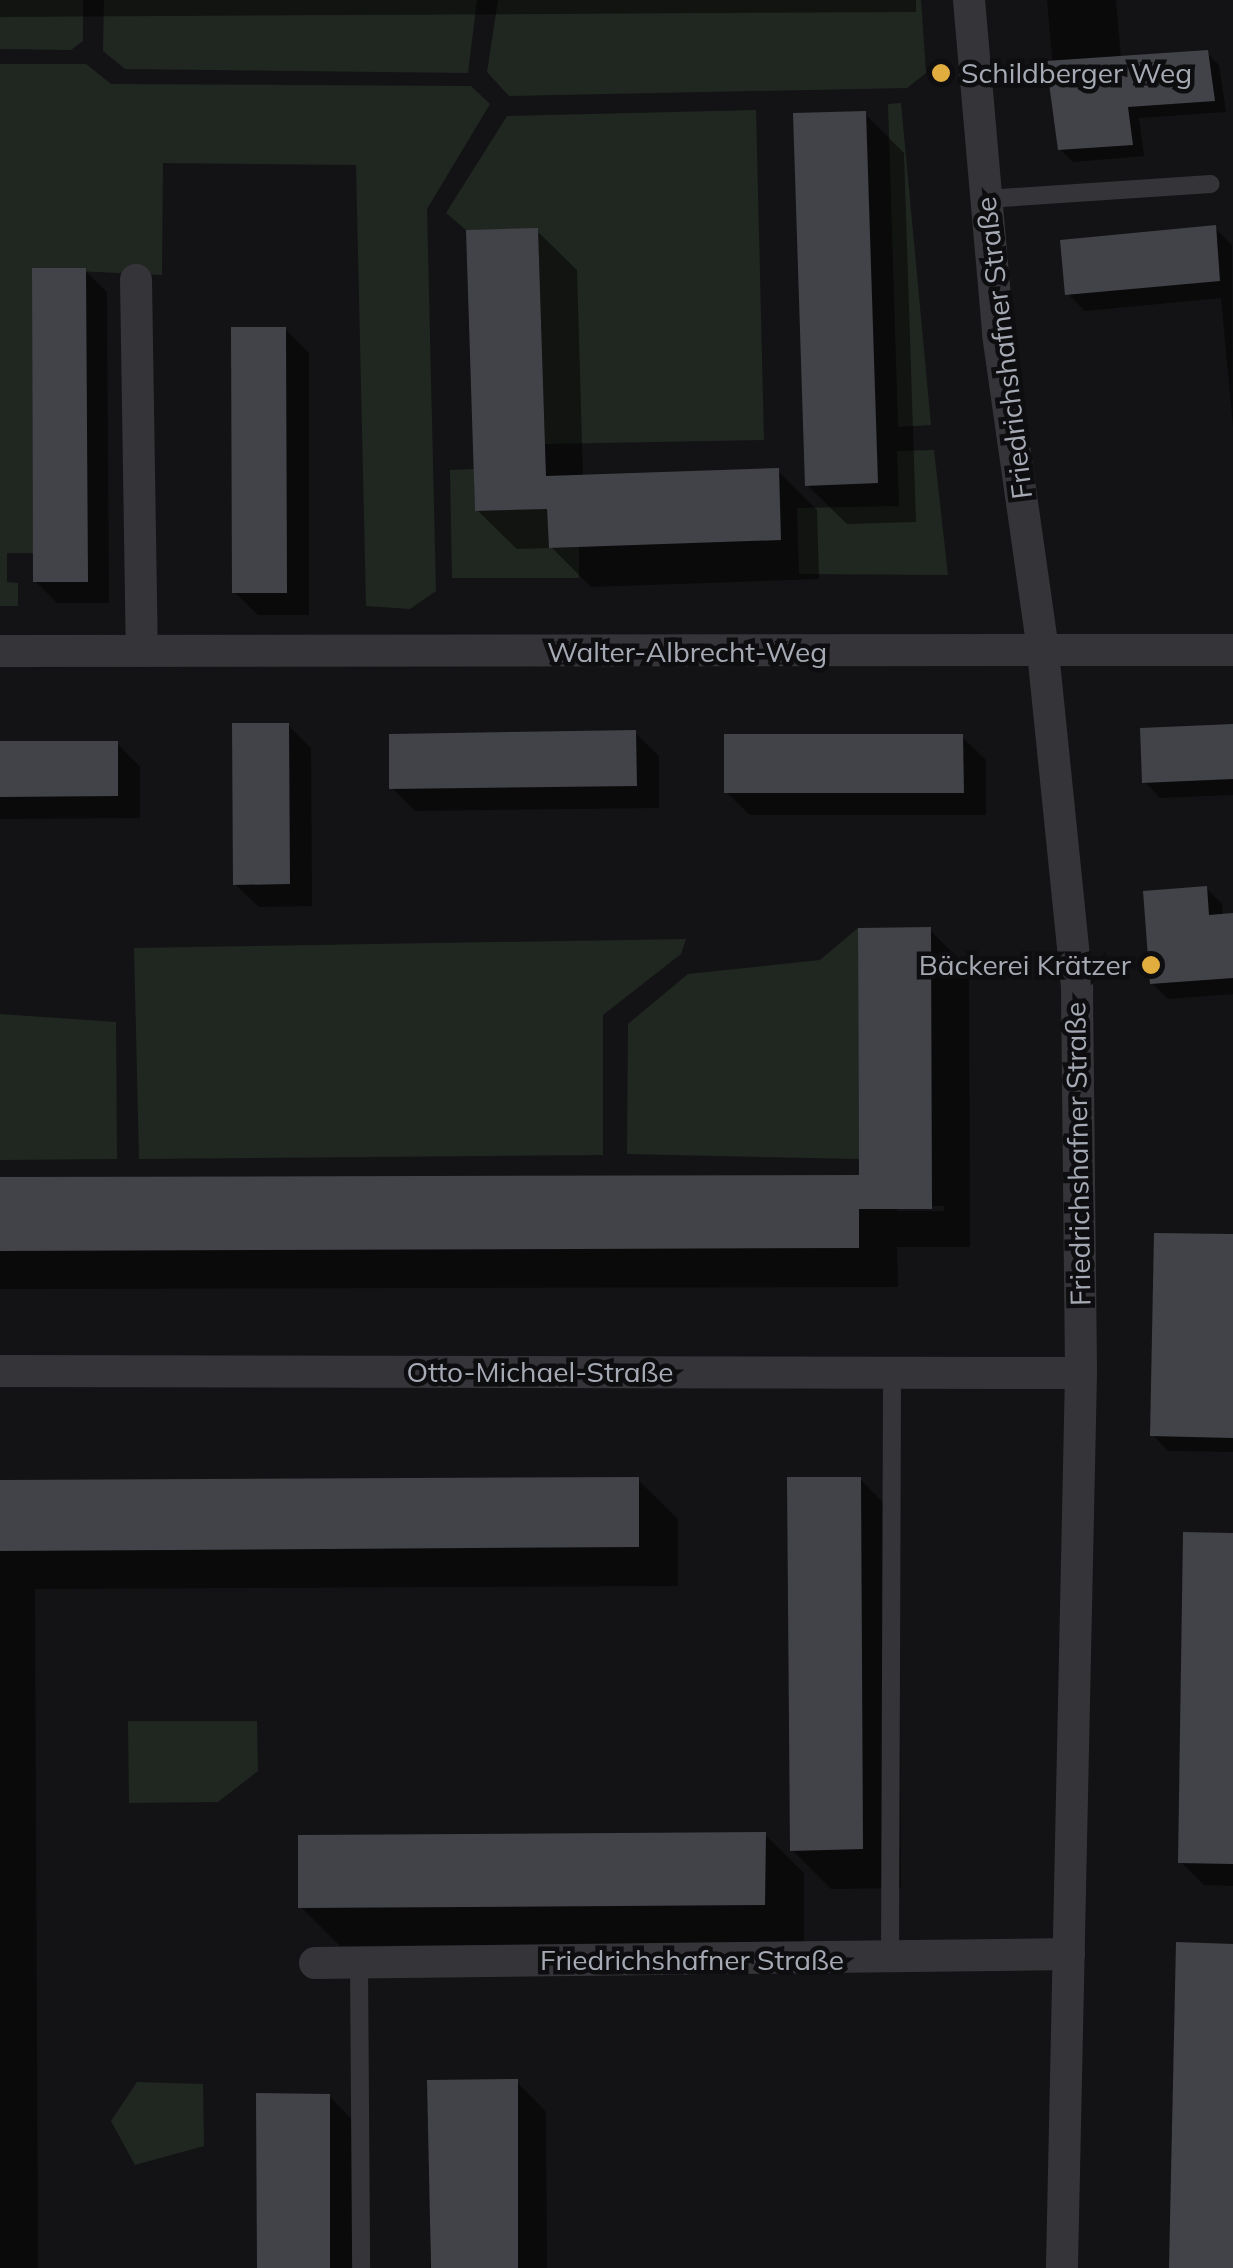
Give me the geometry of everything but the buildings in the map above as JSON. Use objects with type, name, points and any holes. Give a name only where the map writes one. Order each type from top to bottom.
[{"type":"street","name":"Friedrichshafner Straße","points":[[970,0],[998,334],[1043,652],[1076,989],[1081,1373],[1062,2268]]},
{"type":"street","points":[[136,280],[142,651]]},
{"type":"street","name":"Walter-Albrecht-Weg","points":[[0,651],[1233,650]]},
{"type":"street","name":"Otto-Michael-Straße","points":[[0,1371],[1081,1373]]},
{"type":"street","name":"Friedrichshafner Straße","points":[[315,1963],[1069,1954]]},
{"type":"lane","points":[[986,200],[1212,184]]},
{"type":"lane","points":[[890,1959],[892,1373]]},
{"type":"lane","points":[[360,1962],[361,2268]]},
{"type":"shaded area","points":[[0,0],[83,0],[83,41],[71,50],[0,49]]},
{"type":"shaded area","points":[[104,0],[477,0],[468,73],[125,69],[103,51]]},
{"type":"shaded area","points":[[498,0],[921,0],[926,73],[907,88],[509,96],[487,72]]},
{"type":"shaded area","points":[[0,64],[86,64],[111,84],[471,86],[490,104],[427,209],[436,591],[410,609],[366,606],[356,165],[163,163],[162,275],[32,269],[33,553],[7,553],[7,582],[18,583],[18,606],[0,606]]},
{"type":"shaded area","points":[[901,103],[931,425],[898,427],[888,104]]},
{"type":"shaded area","points":[[756,110],[764,440],[545,444],[538,229],[466,230],[446,213],[507,116]]},
{"type":"shaded area","points":[[934,450],[948,575],[799,574],[797,508],[899,506],[897,451]]},
{"type":"shaded area","points":[[474,469],[475,511],[547,509],[549,548],[579,547],[579,578],[452,578],[450,470]]},
{"type":"shaded area","points":[[858,928],[859,1159],[627,1154],[628,1024],[688,974],[820,960]]},
{"type":"shaded area","points":[[686,939],[681,954],[603,1015],[603,1155],[139,1159],[134,948]]},
{"type":"shaded area","points":[[0,1014],[116,1022],[117,1159],[0,1160]]},
{"type":"shaded area","points":[[128,1721],[257,1721],[258,1771],[218,1802],[129,1803]]},
{"type":"shaded area","points":[[137,2082],[203,2084],[204,2146],[135,2165],[111,2121]]},
{"type":"place","name":"Schildberger Weg","points":[[941,73]]},
{"type":"place","name":"Bäckerei Krätzer","points":[[1151,965]]}]
